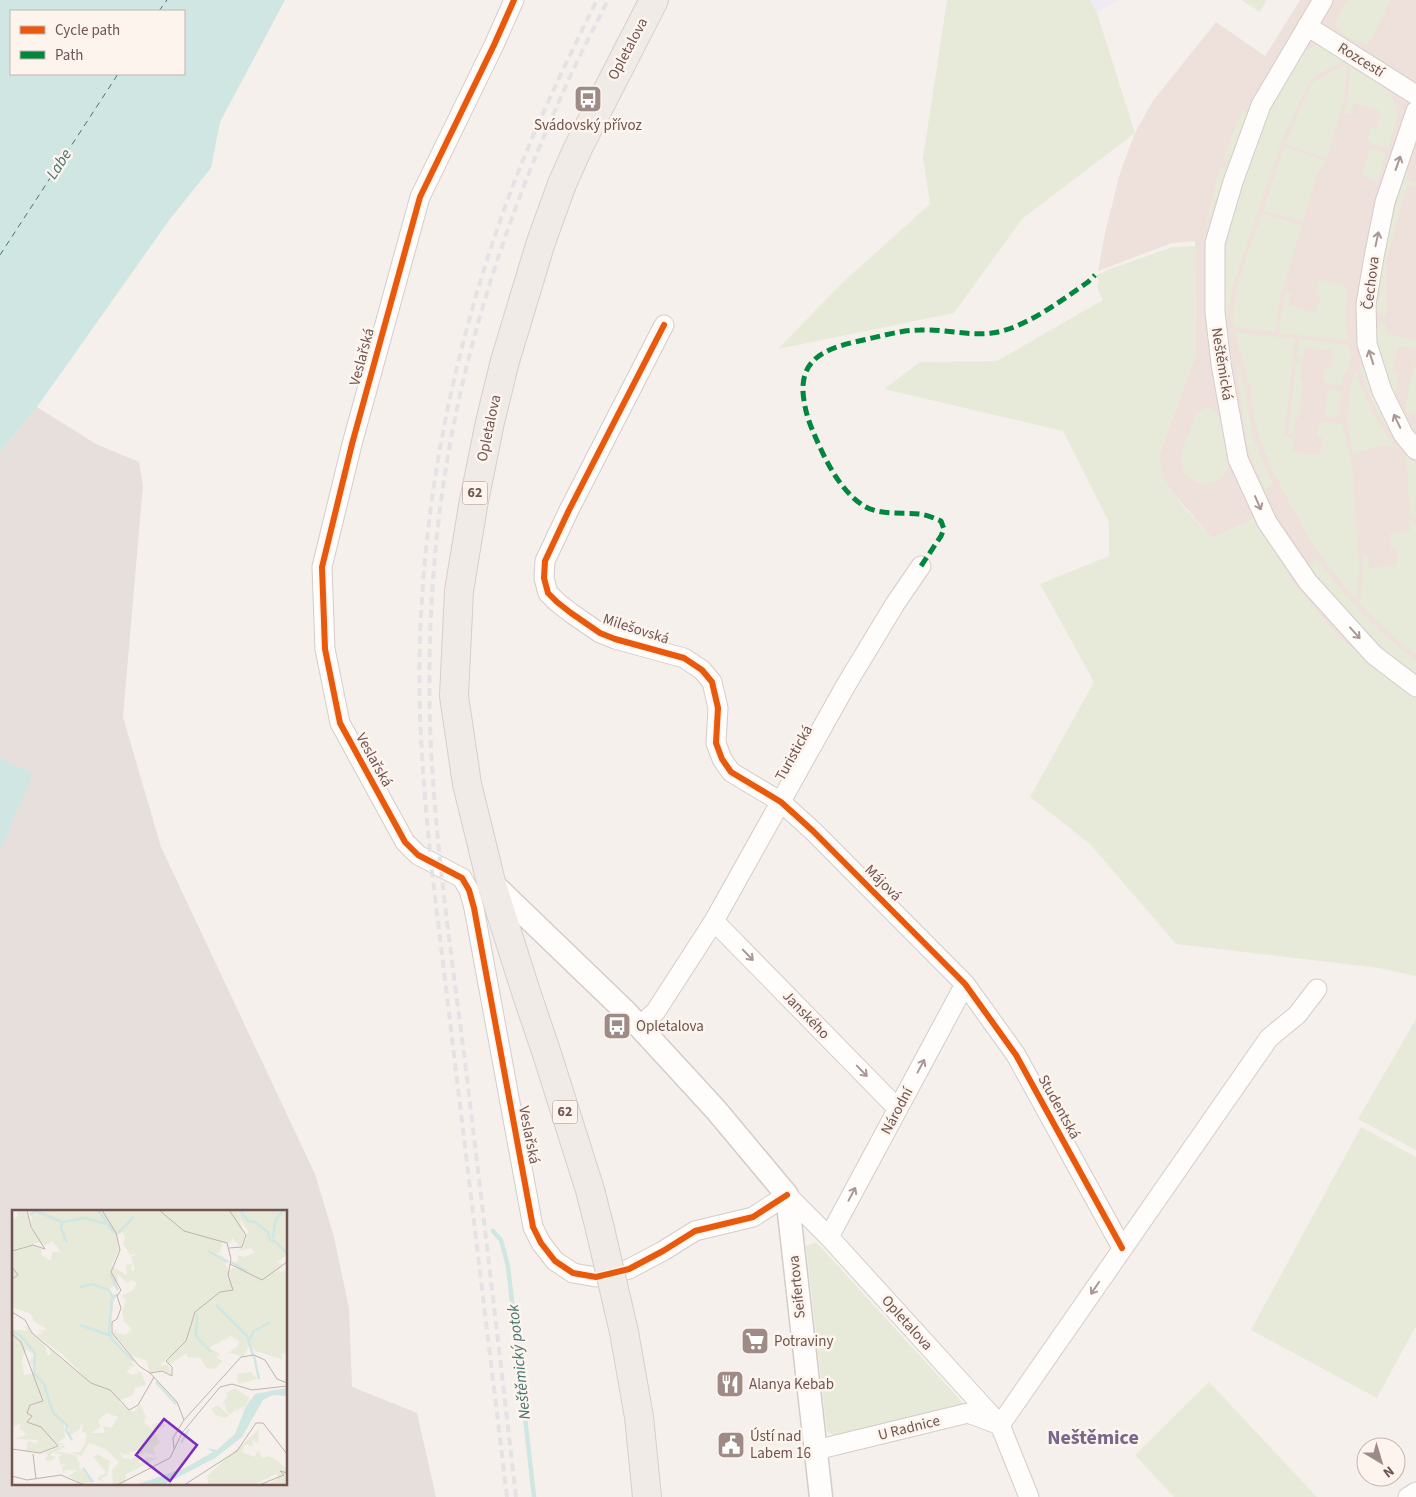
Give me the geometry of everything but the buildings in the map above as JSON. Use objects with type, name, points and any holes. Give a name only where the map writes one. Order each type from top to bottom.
[{"type":"main road","name":"Opletalova","points":[[647,1497],[639,1417],[624,1332],[600,1229],[590,1190],[553,1072],[491,882],[467,784],[454,696],[459,591],[473,506],[490,422],[524,294],[550,214],[578,148],[654,0]]},
{"type":"street","name":"Veslařská","points":[[514,0],[420,197],[354,435],[322,567],[325,649],[334,698],[340,723],[405,842],[418,855],[462,878],[469,890],[533,1227],[541,1243],[555,1261],[573,1273],[596,1277],[629,1269],[695,1231],[753,1217],[787,1196]]},
{"type":"street","name":"Neštěmická","points":[[1323,0],[1261,105],[1233,182],[1214,243],[1217,336],[1238,459],[1267,522],[1308,582],[1374,655],[1416,687]]},
{"type":"street","name":"Rozcestí","points":[[1307,26],[1416,95]]},
{"type":"street","name":"Čechova","points":[[1416,111],[1385,202],[1366,304],[1367,344],[1382,391],[1403,434],[1416,450]]},
{"type":"street","name":"Milešovská","points":[[664,325],[545,561],[544,578],[548,593],[557,602],[600,633],[684,658],[702,670],[712,682],[718,708],[716,743],[722,759],[731,772],[781,802]]},
{"type":"street","name":"Turistická","points":[[639,1027],[656,1011],[714,921],[846,684],[895,604],[921,566]]},
{"type":"street","name":"Májová","points":[[781,802],[813,831],[965,984]]},
{"type":"street","name":"Opletalova","points":[[491,882],[619,1005],[716,1110],[787,1196],[829,1237],[1000,1425],[1029,1497]]},
{"type":"street","name":"Janského","points":[[714,921],[898,1108]]},
{"type":"street","name":"Národní","points":[[829,1237],[965,984]]},
{"type":"street","name":"Studentská","points":[[965,984],[1016,1056],[1122,1248]]},
{"type":"street","points":[[1000,1425],[1269,1038],[1296,1015],[1317,989]]},
{"type":"street","name":"Seifertova","points":[[787,1196],[822,1497]]},
{"type":"street","name":"U Radnice","points":[[816,1450],[968,1413],[1000,1425]]},
{"type":"street","points":[[1408,1497],[1416,1492]]},
{"type":"shaded area","points":[[1090,0],[1119,0],[1097,13]]},
{"type":"shaded area","points":[[1300,0],[1416,0],[1416,697],[1341,640],[1293,583],[1256,518],[1212,538],[1173,493],[1163,478],[1160,467],[1160,452],[1196,354],[1195,241],[1172,243],[1098,271],[1120,173],[1135,133],[1152,102],[1216,22],[1265,56]]},
{"type":"shaded area","points":[[37,407],[96,444],[139,462],[143,485],[123,717],[161,847],[315,1174],[334,1237],[349,1308],[352,1387],[417,1413],[436,1497],[0,1497],[0,452]]},
{"type":"green space","points":[[947,0],[1090,0],[1097,13],[1135,133],[1022,219],[954,313],[778,349],[843,282],[930,204],[923,158]]},
{"type":"green space","points":[[1241,0],[1267,0],[1260,12]]},
{"type":"green space","points":[[1349,0],[1390,0],[1373,37],[1368,43],[1348,37],[1337,27],[1335,22]]},
{"type":"green space","points":[[1317,45],[1324,45],[1347,60],[1317,74],[1309,82],[1283,138],[1234,282],[1226,322],[1226,255],[1235,202],[1259,129],[1292,64],[1303,52]]},
{"type":"green space","points":[[1347,64],[1344,99],[1327,158],[1285,144],[1312,83]]},
{"type":"green space","points":[[1350,67],[1373,80],[1393,98],[1397,115],[1388,149],[1367,141],[1371,126],[1376,128],[1381,111],[1354,103],[1350,115],[1344,113],[1348,99]]},
{"type":"green space","points":[[1242,110],[1247,112],[1229,161],[1223,160]]},
{"type":"green space","points":[[1284,147],[1326,161],[1318,171],[1303,221],[1263,211]]},
{"type":"green space","points":[[1370,149],[1386,153],[1377,181],[1362,175]]},
{"type":"green space","points":[[1220,168],[1227,170],[1204,232]]},
{"type":"green space","points":[[1402,169],[1409,172],[1406,179],[1416,183],[1416,187],[1407,185],[1386,262],[1386,316],[1377,311],[1373,301],[1379,301],[1389,233],[1399,194],[1395,192]]},
{"type":"green space","points":[[1262,214],[1302,225],[1279,302],[1275,332],[1235,327],[1233,317],[1237,288]]},
{"type":"green space","points":[[1195,246],[1196,354],[1160,452],[1162,472],[1166,483],[1178,499],[1212,538],[1256,518],[1293,583],[1341,640],[1416,697],[1416,976],[1379,968],[1176,944],[1090,844],[1030,797],[1094,682],[1040,584],[1109,556],[1109,522],[1063,431],[884,389],[920,362],[997,361],[1103,300],[1097,288],[1099,280],[1096,276],[1107,270],[1173,247]]},
{"type":"green space","points":[[1320,280],[1348,287],[1346,300],[1347,340],[1279,333],[1286,291],[1291,293],[1288,305],[1315,313],[1321,297],[1315,294]]},
{"type":"green space","points":[[1386,323],[1386,334],[1416,340],[1416,349],[1398,346],[1392,372],[1399,374],[1395,392],[1390,389],[1375,330],[1379,325]]},
{"type":"green space","points":[[1235,332],[1295,339],[1284,437],[1294,439],[1292,452],[1320,455],[1323,438],[1317,437],[1319,422],[1342,424],[1352,463],[1359,568],[1356,600],[1310,539],[1271,467],[1260,440],[1252,406],[1251,390]]},
{"type":"green space","points":[[1299,339],[1348,345],[1352,358],[1342,380],[1342,385],[1323,382],[1325,367],[1331,367],[1333,350],[1305,347],[1303,359],[1297,359]]},
{"type":"green space","points":[[1235,356],[1245,389],[1253,439],[1273,484],[1265,490],[1247,445]]},
{"type":"green space","points":[[1416,361],[1416,414],[1405,411],[1411,376],[1413,376]]},
{"type":"green space","points":[[1296,363],[1302,364],[1300,380],[1303,381],[1299,418],[1296,418],[1294,434],[1288,433]]},
{"type":"green space","points":[[1363,366],[1367,367],[1392,426],[1388,429],[1375,407],[1365,384],[1360,368]]},
{"type":"green space","points":[[1356,371],[1367,400],[1393,444],[1392,446],[1380,446],[1353,454],[1347,421],[1351,381]]},
{"type":"green space","points":[[1328,389],[1341,391],[1339,417],[1325,416]]},
{"type":"green space","points":[[1211,407],[1220,421],[1229,457],[1227,469],[1221,477],[1213,482],[1204,483],[1194,481],[1187,475],[1182,465],[1182,452],[1196,416],[1201,410]]},
{"type":"green space","points":[[1406,455],[1416,466],[1416,520],[1410,513]]},
{"type":"green space","points":[[1410,519],[1416,526],[1416,654],[1403,645],[1360,604],[1363,569],[1362,555],[1368,555],[1369,568],[1397,566],[1397,549],[1391,549],[1390,533],[1410,531]]},
{"type":"green space","points":[[1317,560],[1363,614],[1388,638],[1416,660],[1416,676],[1384,652],[1358,627],[1308,568]]},
{"type":"green space","points":[[1416,1019],[1416,1150],[1358,1119]]},
{"type":"green space","points":[[1361,1127],[1416,1157],[1416,1326],[1377,1398],[1251,1330]]},
{"type":"green space","points":[[816,1242],[962,1402],[962,1409],[838,1437],[827,1432],[806,1246]]},
{"type":"green space","points":[[1209,1382],[1317,1497],[1174,1497],[1135,1455]]},
{"type":"water","name":"Labe","points":[[0,0],[285,0],[220,122],[211,168],[170,219],[37,407],[0,452]]},
{"type":"water","points":[[0,759],[33,773],[0,851]]},
{"type":"waterway","name":"Neštěmický potok","points":[[493,1231],[501,1240],[508,1266],[534,1497]]},
{"type":"ferry route","points":[[160,10],[167,0]]},
{"type":"ferry route","points":[[0,255],[117,75]]},
{"type":"railway","points":[[507,1497],[431,863],[420,709],[421,616],[425,562],[439,456],[449,403],[475,299],[491,247],[529,146],[550,97],[597,0]]},
{"type":"railway","points":[[516,1497],[448,931],[435,807],[429,670],[432,590],[440,509],[448,456],[458,403],[485,299],[520,197],[540,147],[572,72],[608,0]]},
{"type":"marked path","points":[[921,566],[941,536],[944,529],[941,521],[920,514],[889,513],[867,508],[845,489],[826,460],[807,415],[803,392],[804,379],[808,368],[815,359],[833,348],[894,333],[929,330],[983,334],[1017,326],[1067,297],[1095,275]]},
{"type":"cycle path","points":[[514,0],[420,197],[352,444],[322,567],[325,649],[340,723],[405,842],[418,855],[462,878],[469,890],[474,908],[533,1227],[541,1243],[555,1261],[573,1273],[596,1277],[629,1269],[695,1231],[753,1217],[787,1195]]},
{"type":"cycle path","points":[[664,325],[569,510],[545,561],[544,578],[548,593],[571,613],[600,633],[684,658],[702,670],[712,682],[718,708],[716,743],[722,759],[731,772],[781,802],[813,831],[965,984],[1016,1055],[1122,1248]]},
{"type":"place","name":"Svádovský přívoz","points":[[588,99]]},
{"type":"place","name":"Opletalova","points":[[617,1026]]},
{"type":"place","name":"Potraviny","points":[[755,1341]]},
{"type":"place","name":"Alanya Kebab","points":[[730,1384]]},
{"type":"place","name":"Ústí nad Labem 16","points":[[731,1445]]},
{"type":"district","name":"Neštěmice","points":[[1093,1438]]}]
